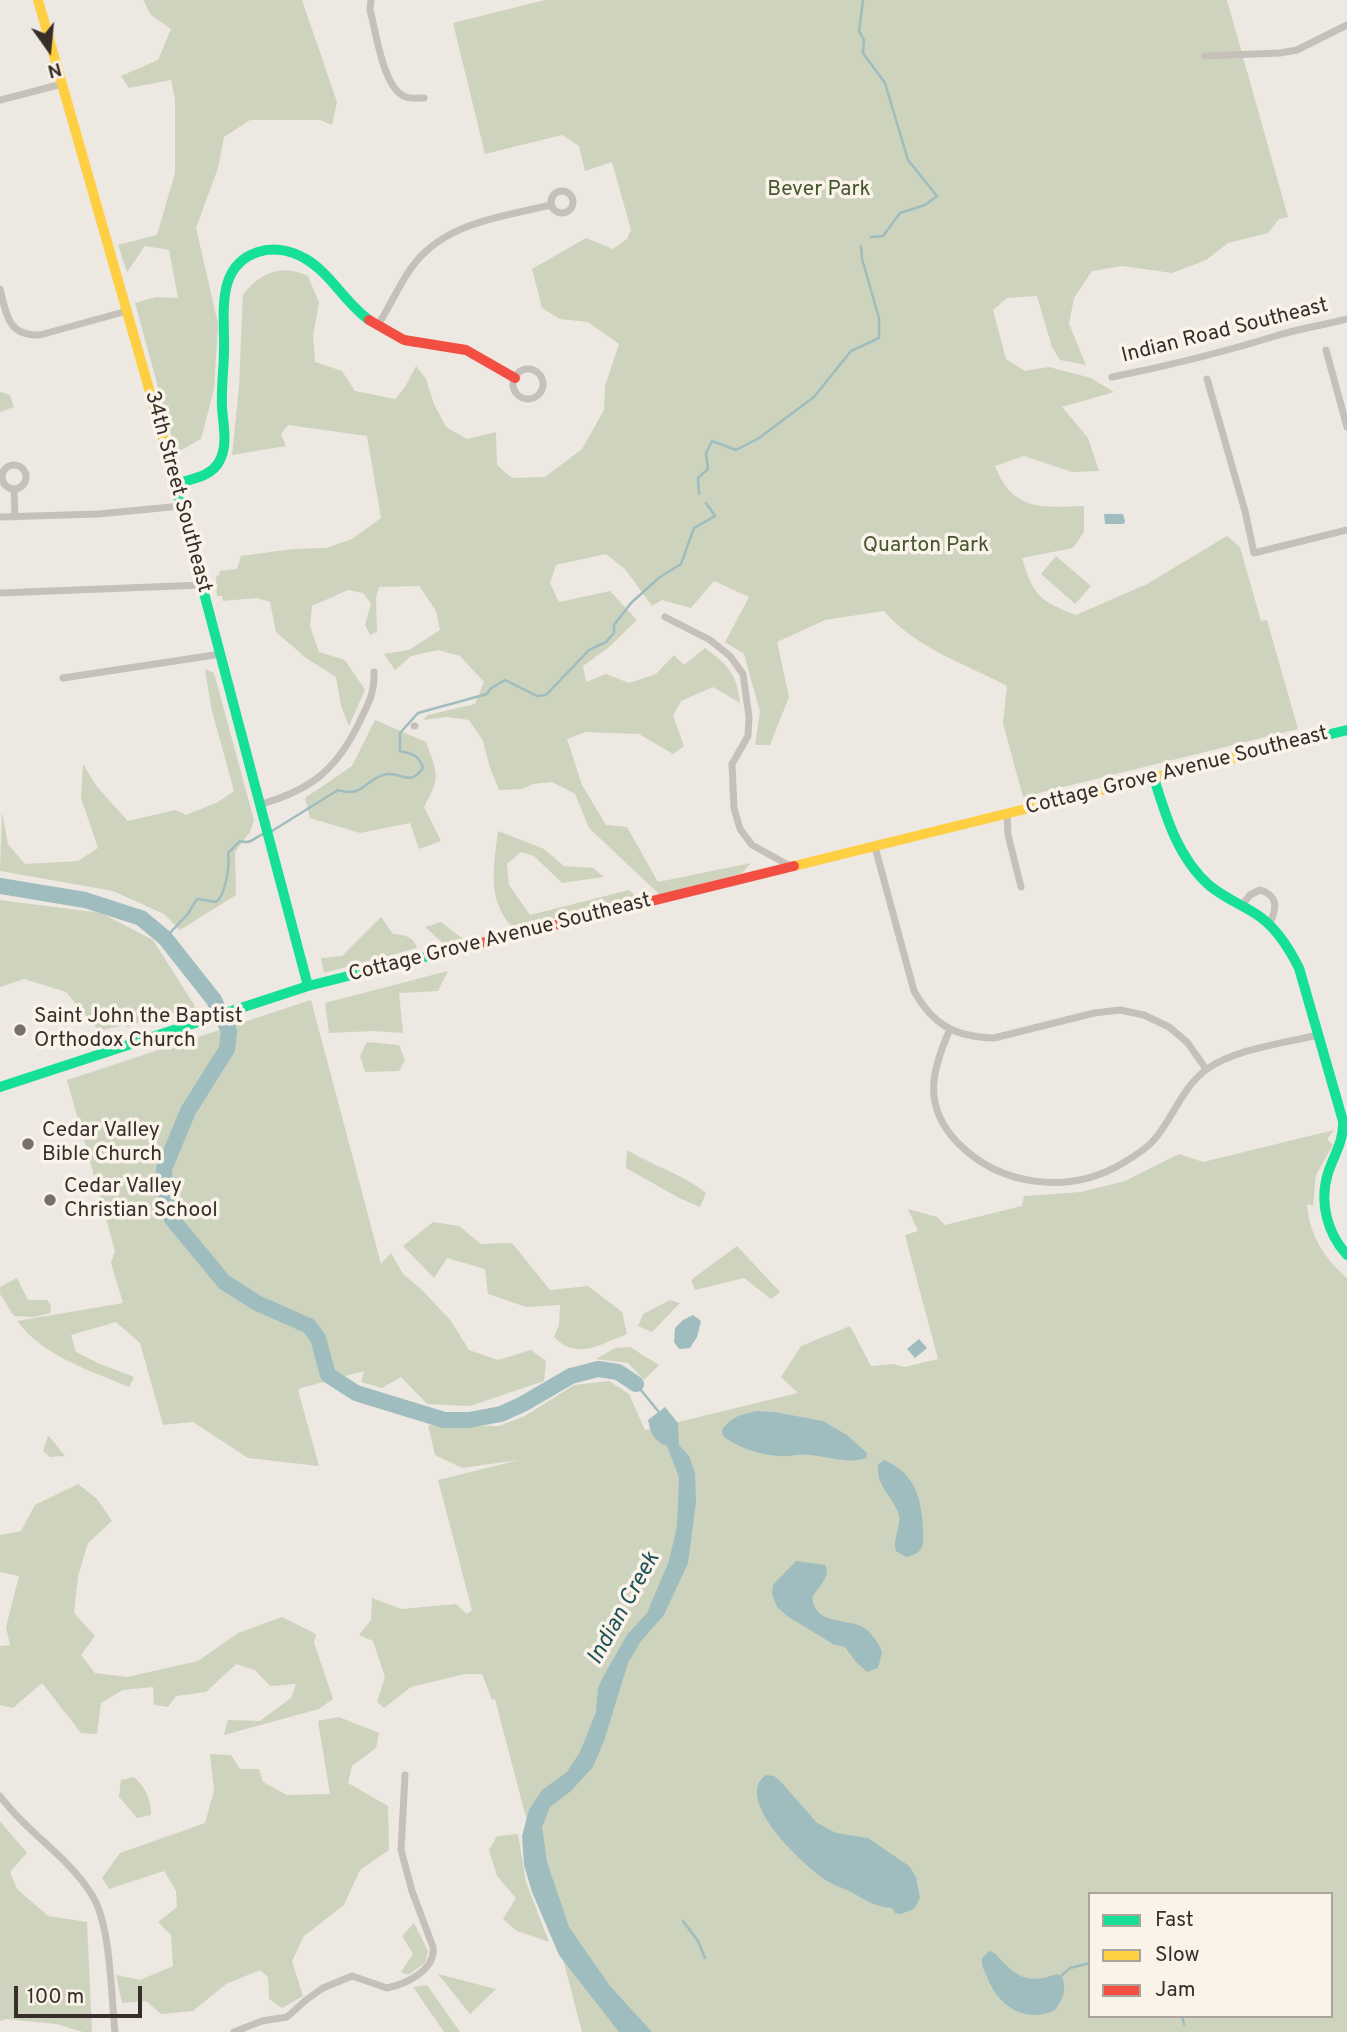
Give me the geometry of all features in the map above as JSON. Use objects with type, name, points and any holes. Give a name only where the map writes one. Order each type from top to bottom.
[{"type":"street","name":"34th Street Southeast","points":[[38,0],[175,484],[262,804],[308,986]]},
{"type":"street","points":[[371,0],[370,10],[387,75],[394,89],[406,97],[424,98]]},
{"type":"street","points":[[1205,56],[1297,50],[1347,25]]},
{"type":"street","points":[[0,100],[62,84]]},
{"type":"street","points":[[378,326],[420,258],[445,237],[461,228],[551,205]]},
{"type":"street","points":[[175,484],[215,468],[222,456],[225,441],[222,403],[224,321],[221,302],[231,270],[256,251],[273,248],[303,256],[314,264],[354,308],[396,337],[416,343],[460,348],[478,355],[515,378]]},
{"type":"street","points":[[0,289],[8,319],[16,331],[27,335],[40,335],[127,311]]},
{"type":"street","name":"Indian Road Southeast","points":[[1112,377],[1166,366],[1261,342],[1280,334],[1347,319]]},
{"type":"street","points":[[1326,350],[1347,427]]},
{"type":"street","points":[[521,371],[535,371],[542,377],[542,391],[534,398],[524,399],[514,388],[515,378],[521,371]]},
{"type":"street","points":[[1206,379],[1245,511],[1254,553],[1347,530]]},
{"type":"street","points":[[14,489],[15,517]]},
{"type":"street","points":[[0,517],[98,514],[181,506]]},
{"type":"street","points":[[0,593],[202,585]]},
{"type":"street","points":[[665,617],[710,640],[730,656],[743,674],[749,717],[748,736],[732,764],[734,808],[740,829],[752,845],[793,868]]},
{"type":"street","points":[[63,678],[221,654]]},
{"type":"street","points":[[262,804],[292,795],[337,762],[369,702],[374,689],[374,672]]},
{"type":"street","name":"Cottage Grove Avenue Southeast","points":[[0,1087],[308,986],[1347,730]]},
{"type":"street","points":[[1154,778],[1168,826],[1181,852],[1203,879],[1223,897],[1257,915],[1269,926],[1290,951],[1299,968],[1343,1121],[1344,1135],[1327,1176],[1325,1196],[1326,1218],[1333,1237],[1347,1255]]},
{"type":"street","name":"Cottage Grove Avenue Southeast","points":[[1007,814],[1010,846],[1021,887]]},
{"type":"street","points":[[875,847],[914,991],[929,1015],[950,1029],[969,1036],[994,1038],[1094,1013],[1119,1010],[1144,1015],[1169,1027],[1187,1042],[1206,1069]]},
{"type":"street","points":[[1241,906],[1260,890],[1270,893],[1275,900],[1276,911],[1269,926]]},
{"type":"street","points":[[950,1029],[933,1077],[933,1094],[938,1114],[947,1130],[972,1155],[1004,1174],[1023,1180],[1056,1182],[1088,1178],[1110,1171],[1133,1157],[1152,1142],[1187,1090],[1206,1069],[1222,1060],[1318,1035]]},
{"type":"street","points":[[234,2032],[262,2021],[287,2017],[323,1989],[352,1976],[387,1988],[419,1974],[429,1965],[434,1955],[433,1947],[412,1891],[401,1850],[405,1775]]},
{"type":"street","points":[[0,1796],[94,1897],[105,1939],[115,2032]]},
{"type":"green space","points":[[143,0],[302,0],[337,102],[332,125],[320,120],[250,120],[224,137],[218,168],[196,228],[218,324],[214,389],[201,439],[176,453],[135,303],[156,297],[178,298],[169,250],[145,246],[127,272],[118,245],[157,235],[175,173],[175,99],[171,80],[129,88],[121,76],[158,60],[171,29],[151,15]]},
{"type":"green space","points":[[545,0],[1227,0],[1288,217],[1279,219],[1268,233],[1228,243],[1206,260],[1172,273],[1122,266],[1092,271],[1074,298],[1069,324],[1086,365],[1060,360],[1052,347],[1037,296],[1007,298],[993,310],[1006,359],[1025,371],[1049,367],[1091,378],[1114,392],[1062,407],[1088,438],[1099,471],[1072,472],[1024,456],[995,466],[1011,492],[1030,504],[1084,506],[1084,532],[1073,548],[1022,558],[1030,581],[1040,596],[1054,606],[1076,615],[1147,584],[1227,536],[1240,547],[1261,621],[1267,620],[1298,729],[1023,797],[1003,723],[1007,686],[926,645],[884,611],[825,620],[777,642],[789,697],[770,745],[755,745],[760,712],[744,654],[725,642],[749,597],[714,581],[691,608],[662,600],[652,606],[625,569],[606,554],[556,565],[550,583],[559,602],[610,591],[637,620],[608,648],[583,666],[586,682],[606,674],[629,683],[656,674],[674,655],[684,665],[705,648],[719,659],[734,677],[740,703],[713,687],[681,701],[673,716],[684,746],[673,754],[639,734],[586,732],[567,739],[582,785],[606,825],[627,827],[658,882],[751,863],[742,873],[660,895],[589,828],[575,794],[552,782],[533,784],[522,789],[499,790],[483,741],[469,720],[447,717],[423,720],[428,715],[475,704],[484,682],[460,656],[438,650],[411,656],[395,670],[384,654],[409,650],[440,630],[436,611],[419,586],[379,587],[376,597],[377,632],[370,635],[365,625],[371,604],[363,593],[348,590],[312,606],[310,626],[319,652],[345,660],[365,690],[349,726],[341,706],[336,677],[306,658],[276,632],[270,602],[257,598],[223,601],[222,596],[217,596],[216,576],[220,575],[219,571],[237,569],[241,556],[326,548],[352,539],[381,518],[367,436],[288,425],[281,434],[286,446],[232,455],[239,387],[243,295],[256,281],[272,272],[289,270],[308,276],[319,303],[313,336],[315,362],[342,371],[355,391],[395,399],[416,366],[426,379],[434,404],[446,427],[467,439],[496,432],[497,465],[512,478],[545,477],[582,449],[604,410],[605,386],[619,344],[588,322],[560,319],[542,308],[532,269],[586,238],[613,249],[627,239],[631,230],[612,162],[585,171],[579,146],[562,135],[485,154],[453,23]]},
{"type":"green space","points":[[0,392],[10,395],[14,407],[0,412]]},
{"type":"green space","points":[[1056,556],[1091,586],[1075,604],[1041,574]]},
{"type":"green space","points":[[205,669],[214,673],[254,820],[250,832],[235,852],[236,895],[180,930],[164,914],[113,891],[0,871],[2,812],[8,844],[25,864],[78,861],[98,848],[81,798],[83,764],[97,787],[128,821],[175,810],[186,815],[218,802],[234,791],[211,707]]},
{"type":"green space","points":[[375,720],[426,742],[436,775],[424,807],[441,841],[419,849],[410,823],[360,833],[310,818],[305,798],[352,766]]},
{"type":"green space","points":[[498,831],[544,849],[564,866],[593,868],[604,877],[562,883],[534,856],[521,852],[507,864],[509,885],[530,915],[629,890],[641,901],[512,927],[498,905],[495,893],[494,869]]},
{"type":"green space","points":[[0,900],[101,913],[153,940],[196,1008],[146,1019],[127,1027],[124,1025],[99,1031],[66,992],[24,979],[0,987]]},
{"type":"green space","points":[[381,917],[393,934],[408,937],[414,941],[417,948],[324,973],[321,958],[342,956]]},
{"type":"green space","points":[[441,922],[463,939],[445,945],[425,927]]},
{"type":"green space","points":[[448,971],[438,991],[399,993],[403,1033],[329,1033],[325,1003]]},
{"type":"green space","points":[[311,1000],[381,1264],[391,1253],[403,1274],[451,1321],[469,1350],[498,1360],[531,1350],[546,1361],[544,1381],[470,1406],[427,1404],[401,1377],[382,1388],[361,1382],[364,1371],[301,1388],[298,1390],[319,1466],[248,1458],[193,1422],[163,1425],[140,1343],[116,1322],[71,1335],[76,1352],[134,1377],[129,1387],[53,1353],[17,1321],[123,1303],[111,1263],[115,1251],[67,1080]]},
{"type":"green space","points":[[367,1042],[399,1045],[405,1060],[399,1071],[365,1072],[360,1056]]},
{"type":"green space","points":[[1334,1130],[1327,1139],[1333,1145],[1316,1175],[1313,1206],[1307,1204],[1308,1215],[1319,1245],[1347,1278],[1347,2032],[582,2032],[495,1699],[492,1700],[482,1674],[465,1674],[411,1687],[384,1708],[377,1702],[385,1677],[373,1641],[359,1635],[371,1620],[372,1598],[402,1609],[456,1604],[467,1614],[472,1610],[438,1480],[519,1460],[462,1468],[435,1455],[428,1425],[499,1426],[525,1416],[574,1385],[609,1381],[629,1394],[645,1430],[798,1393],[781,1377],[801,1346],[850,1326],[871,1366],[894,1364],[905,1367],[938,1359],[905,1235],[918,1231],[908,1209],[937,1217],[945,1225],[1022,1206],[1024,1196],[1081,1192],[1125,1181],[1179,1154],[1203,1162]]},
{"type":"green space","points":[[627,1150],[706,1193],[700,1207],[626,1168]]},
{"type":"green space","points":[[433,1222],[459,1226],[481,1244],[512,1243],[550,1290],[588,1286],[622,1312],[627,1334],[599,1346],[571,1348],[554,1337],[559,1325],[560,1305],[526,1307],[488,1294],[485,1269],[447,1258],[434,1278],[403,1246]]},
{"type":"green space","points":[[737,1246],[780,1292],[771,1299],[744,1278],[695,1290],[691,1280]]},
{"type":"green space","points":[[17,1278],[28,1300],[47,1300],[51,1305],[50,1313],[35,1317],[14,1316],[0,1294],[0,1287]]},
{"type":"green space","points":[[670,1300],[680,1303],[652,1332],[638,1326],[643,1314]]},
{"type":"green space","points":[[630,1347],[659,1365],[644,1380],[628,1363],[596,1359],[615,1348]]},
{"type":"green space","points":[[48,1436],[65,1456],[50,1457],[43,1451]]},
{"type":"green space","points":[[78,1484],[97,1499],[112,1521],[88,1543],[78,1576],[74,1613],[95,1636],[81,1655],[95,1673],[127,1677],[198,1661],[238,1633],[282,1617],[316,1634],[314,1643],[333,1699],[319,1709],[224,1735],[228,1720],[260,1721],[291,1698],[296,1684],[270,1686],[255,1670],[236,1664],[206,1692],[176,1696],[168,1707],[154,1705],[153,1687],[123,1690],[101,1703],[97,1734],[81,1733],[42,1683],[13,1708],[0,1705],[0,1646],[10,1645],[6,1627],[19,1576],[0,1572],[0,1535],[21,1531],[35,1505]]},
{"type":"green space","points":[[339,1717],[379,1733],[376,1748],[352,1766],[348,1783],[388,1806],[389,1850],[360,1870],[344,1905],[304,1936],[292,1961],[303,1996],[282,2008],[269,1999],[268,1977],[260,1970],[226,1984],[193,2011],[161,2014],[146,2001],[122,2003],[116,1975],[140,1980],[173,1966],[171,1935],[158,1922],[177,1907],[176,1891],[164,1871],[109,1889],[102,1878],[120,1853],[205,1823],[214,1791],[210,1754],[231,1755],[240,1769],[259,1769],[263,1782],[287,1795],[330,1794],[318,1721]]},
{"type":"green space","points":[[134,1777],[147,1794],[151,1815],[137,1818],[119,1797],[121,1780]]},
{"type":"green space","points":[[0,1821],[27,1853],[10,1872],[17,1889],[48,1916],[87,1922],[92,2032],[56,2024],[6,2019],[0,2021]]},
{"type":"green space","points":[[518,1834],[526,1882],[549,1942],[517,1931],[503,1919],[516,1898],[497,1876],[489,1850],[497,1836]]},
{"type":"green space","points":[[414,1923],[428,1951],[425,1963],[408,1975],[401,1972],[413,1954],[402,1936]]},
{"type":"green space","points":[[438,1974],[496,1989],[470,2014]]},
{"type":"green space","points":[[427,1985],[460,2032],[444,2032],[413,1987]]},
{"type":"water","points":[[1104,514],[1123,514],[1124,524],[1105,524]]},
{"type":"water","points":[[693,1315],[701,1321],[697,1337],[690,1348],[679,1349],[674,1342],[675,1328]]},
{"type":"water","points":[[919,1339],[927,1348],[915,1358],[907,1349]]},
{"type":"water","points":[[665,1407],[678,1423],[679,1445],[689,1456],[695,1473],[696,1502],[688,1563],[664,1615],[641,1641],[628,1663],[604,1741],[593,1767],[571,1791],[550,1807],[542,1827],[547,1862],[569,1927],[610,1986],[652,2032],[619,2032],[559,1955],[532,1892],[524,1865],[522,1836],[529,1810],[542,1790],[567,1772],[580,1752],[596,1712],[598,1688],[603,1677],[627,1635],[647,1613],[669,1561],[677,1526],[679,1477],[667,1446],[654,1436],[648,1420]]},
{"type":"water","points":[[757,1411],[823,1421],[847,1435],[867,1453],[866,1458],[846,1460],[807,1455],[772,1455],[742,1447],[723,1436],[722,1430],[733,1419]]},
{"type":"water","points":[[884,1460],[910,1480],[921,1507],[923,1545],[917,1553],[906,1557],[896,1551],[898,1512],[879,1478],[878,1465]]},
{"type":"water","points":[[796,1561],[825,1565],[827,1574],[812,1598],[814,1606],[830,1619],[861,1626],[868,1631],[882,1652],[878,1668],[867,1672],[845,1647],[833,1644],[777,1607],[772,1594],[773,1585]]},
{"type":"water","points":[[766,1775],[774,1776],[782,1783],[817,1823],[836,1833],[868,1838],[909,1866],[916,1877],[920,1898],[914,1909],[901,1914],[895,1913],[892,1908],[874,1904],[817,1874],[789,1848],[764,1816],[758,1800],[758,1786]]},
{"type":"water","points":[[989,1951],[1021,1976],[1033,1979],[1057,1974],[1062,1977],[1063,1994],[1055,2010],[1045,2014],[1024,2014],[999,1998],[983,1966],[982,1958]]},
{"type":"waterway","points":[[863,0],[859,31],[864,40],[863,53],[885,83],[908,160],[937,196],[925,205],[900,213],[883,236],[871,237]]},
{"type":"waterway","points":[[699,494],[698,478],[708,469],[706,453],[712,441],[736,450],[759,438],[814,397],[851,351],[879,338],[879,318],[862,259],[861,246]]},
{"type":"waterway","points":[[272,831],[338,790],[352,792],[383,775],[394,774],[408,778],[418,774],[423,768],[420,760],[400,751],[400,733],[418,713],[487,694],[490,689],[505,680],[537,696],[546,695],[589,650],[606,642],[614,633],[614,625],[631,603],[660,577],[681,564],[694,528],[715,516],[706,503]]},
{"type":"waterway","points":[[165,938],[187,915],[197,899],[216,902],[219,898],[226,879],[228,853],[240,841],[251,841],[266,833]]},
{"type":"waterway","name":"Indian Creek","points":[[0,886],[85,900],[141,918],[165,938],[214,1000],[229,1031],[227,1049],[188,1111],[164,1169],[166,1197],[172,1219],[224,1282],[257,1303],[309,1326],[318,1338],[328,1375],[356,1393],[444,1420],[469,1420],[501,1414],[571,1376],[598,1369],[618,1372],[636,1384]]},
{"type":"waterway","name":"Indian Creek","points":[[636,1384],[658,1411]]},
{"type":"waterway","points":[[683,1921],[698,1941],[705,1958]]},
{"type":"waterway","points":[[1060,1977],[1070,1968],[1088,1964]]},
{"type":"waterway","points":[[1182,2018],[1184,2024]]},
{"type":"traffic: fast","points":[[175,484],[206,474],[216,466],[222,454],[225,293],[235,268],[244,259],[270,250],[299,255],[322,271],[369,320]]},
{"type":"traffic: fast","points":[[163,438],[308,986]]},
{"type":"traffic: fast","points":[[1245,755],[1347,730]]},
{"type":"traffic: fast","points":[[1154,778],[1169,822],[1189,863],[1210,886],[1269,925],[1286,945],[1299,968],[1343,1121],[1342,1135],[1328,1173],[1324,1195],[1330,1227],[1347,1255]]},
{"type":"traffic: fast","points":[[0,1087],[308,986],[465,947]]},
{"type":"traffic: slow","points":[[38,0],[163,438]]},
{"type":"traffic: slow","points":[[794,866],[1245,755]]},
{"type":"traffic: jam","points":[[369,320],[404,340],[466,350],[515,378]]},
{"type":"traffic: jam","points":[[465,947],[794,866]]},
{"type":"place","name":"Saint John the Baptist Orthodox Church","points":[[20,1030]]},
{"type":"place","name":"Cedar Valley Bible Church","points":[[28,1144]]},
{"type":"place","name":"Cedar Valley Christian School","points":[[50,1200]]},
{"type":"park label","name":"Bever Park","points":[[819,191]]},
{"type":"park label","name":"Quarton Park","points":[[926,547]]}]
